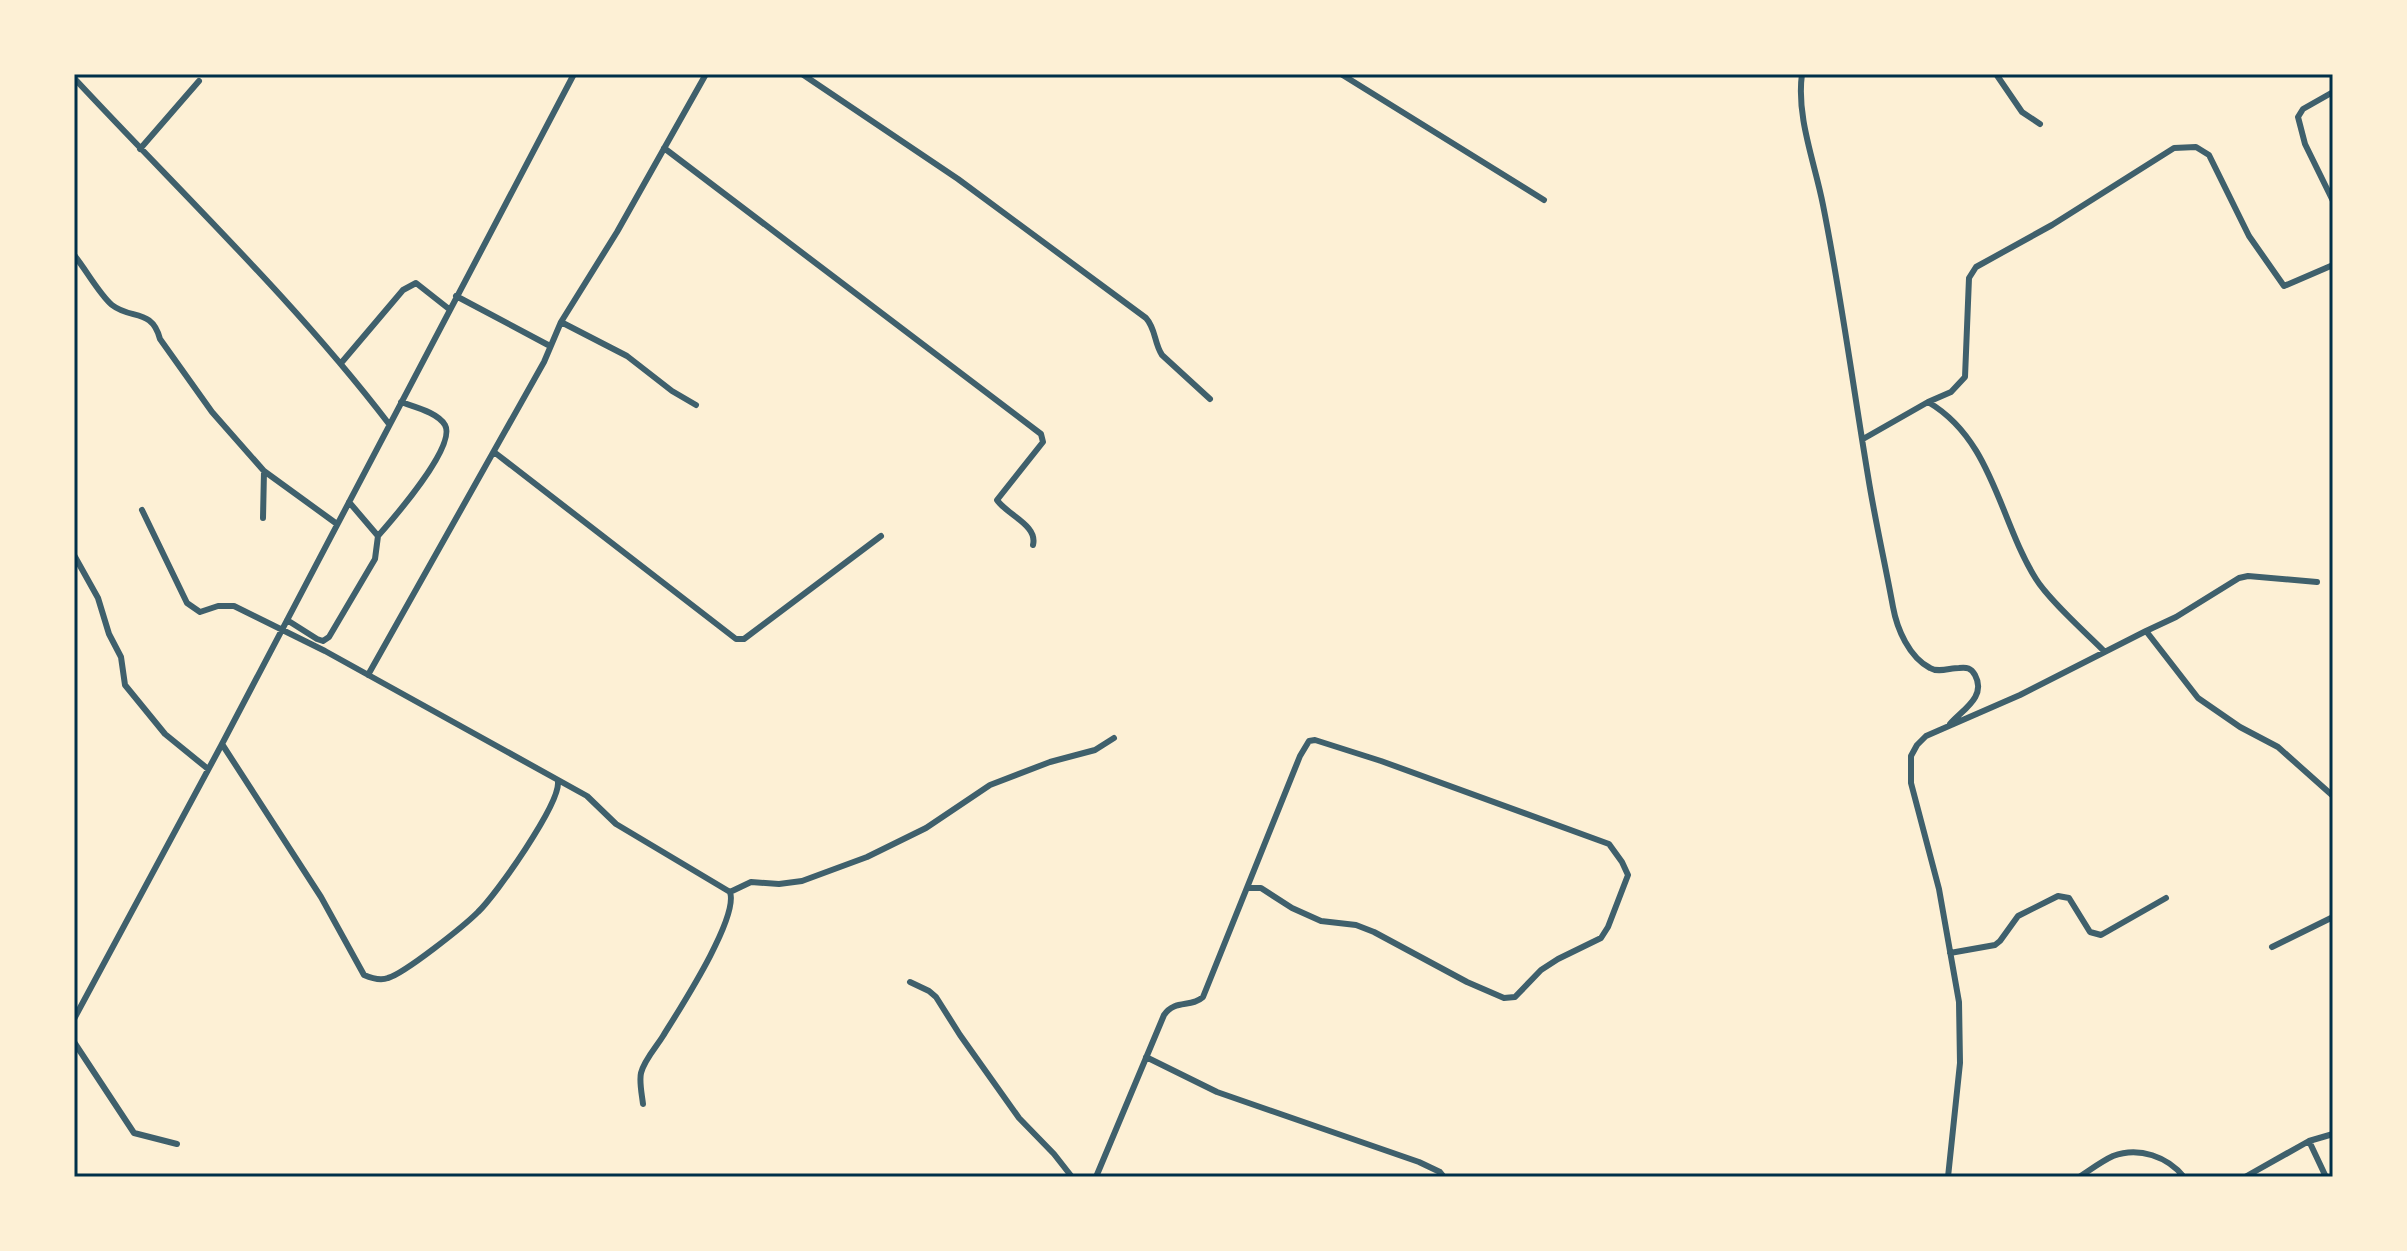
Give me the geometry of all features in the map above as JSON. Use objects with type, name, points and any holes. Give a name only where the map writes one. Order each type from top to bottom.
[{"type":"street","points":[[74,1019],[574,74]]},
{"type":"street","points":[[368,675],[544,362],[561,322],[706,74]]},
{"type":"street","points":[[802,74],[958,179],[1146,318],[1154,329],[1157,348],[1162,355],[1210,399]]},
{"type":"street","points":[[1341,74],[1544,200]]},
{"type":"street","points":[[1802,74],[1802,111],[1823,206],[1868,476],[1899,630],[1906,644],[1928,668],[1965,667],[1971,669],[1976,677],[1978,688],[1974,701],[1946,727]]},
{"type":"street","points":[[1996,74],[2022,112],[2040,124]]},
{"type":"street","points":[[74,78],[298,312],[342,362],[389,424]]},
{"type":"street","points":[[140,149],[199,81]]},
{"type":"street","points":[[2333,92],[2303,109],[2298,117],[2305,144],[2333,201]]},
{"type":"street","points":[[1863,439],[1955,389],[1965,377],[1969,278],[1976,267],[2052,225],[2174,148],[2196,147],[2209,155],[2249,236],[2284,286],[2333,265]]},
{"type":"street","points":[[664,148],[1041,434],[1043,442],[997,500],[1031,530],[1035,539],[1033,545]]},
{"type":"street","points":[[74,255],[113,306],[149,320],[155,326],[160,339],[212,412],[264,471],[337,524]]},
{"type":"street","points":[[342,362],[403,290],[411,285],[416,283],[449,309]]},
{"type":"street","points":[[456,296],[550,346]]},
{"type":"street","points":[[561,322],[627,356],[672,391],[696,405]]},
{"type":"street","points":[[378,536],[413,496],[434,463],[446,431],[445,425],[435,416],[401,402]]},
{"type":"street","points":[[1928,402],[1953,420],[1978,454],[2003,502],[2020,548],[2042,587],[2104,651]]},
{"type":"street","points":[[494,452],[736,639],[744,639],[881,536]]},
{"type":"street","points":[[263,518],[264,471]]},
{"type":"street","points":[[287,620],[317,639],[323,641],[329,637],[375,559],[378,536],[375,529],[349,502]]},
{"type":"street","points":[[142,510],[187,603],[200,612],[218,606],[234,606],[368,675],[587,796],[616,824],[730,892],[733,898],[720,936],[641,1073],[643,1104]]},
{"type":"street","points":[[74,555],[98,598],[109,634],[121,657],[125,685],[165,734],[208,769]]},
{"type":"street","points":[[1948,1177],[1960,1063],[1959,1002],[1939,889],[1909,769],[1917,745],[1926,736],[2020,695],[2176,617],[2239,578],[2248,576],[2317,582]]},
{"type":"street","points":[[2146,631],[2198,698],[2217,713],[2295,759],[2333,796]]},
{"type":"street","points":[[730,892],[751,882],[779,884],[802,881],[867,857],[926,828],[990,785],[1050,762],[1081,756],[1114,738]]},
{"type":"street","points":[[1096,1177],[1167,1010],[1179,1003],[1195,1002],[1203,997],[1300,756],[1312,740],[1381,761],[1609,844],[1628,875],[1601,938],[1541,970],[1515,997],[1504,998],[1467,982],[1374,932],[1356,925],[1321,921],[1292,908],[1261,888],[1247,888]]},
{"type":"street","points":[[222,744],[321,897],[364,975],[380,979],[389,978],[406,968],[480,911],[555,802],[558,782]]},
{"type":"street","points":[[1950,953],[1995,945],[2018,916],[2058,896],[2069,898],[2090,932],[2101,935],[2166,898]]},
{"type":"street","points":[[2272,947],[2333,917]]},
{"type":"street","points":[[910,982],[936,997],[1019,1118],[1072,1177]]},
{"type":"street","points":[[74,1042],[134,1133],[177,1144]]},
{"type":"street","points":[[1146,1057],[1217,1092],[1419,1162],[1444,1177]]},
{"type":"street","points":[[2245,1177],[2309,1141],[2333,1134]]},
{"type":"street","points":[[2309,1141],[2326,1177]]},
{"type":"street","points":[[2079,1177],[2114,1156],[2128,1153],[2169,1161],[2184,1177]]}]
